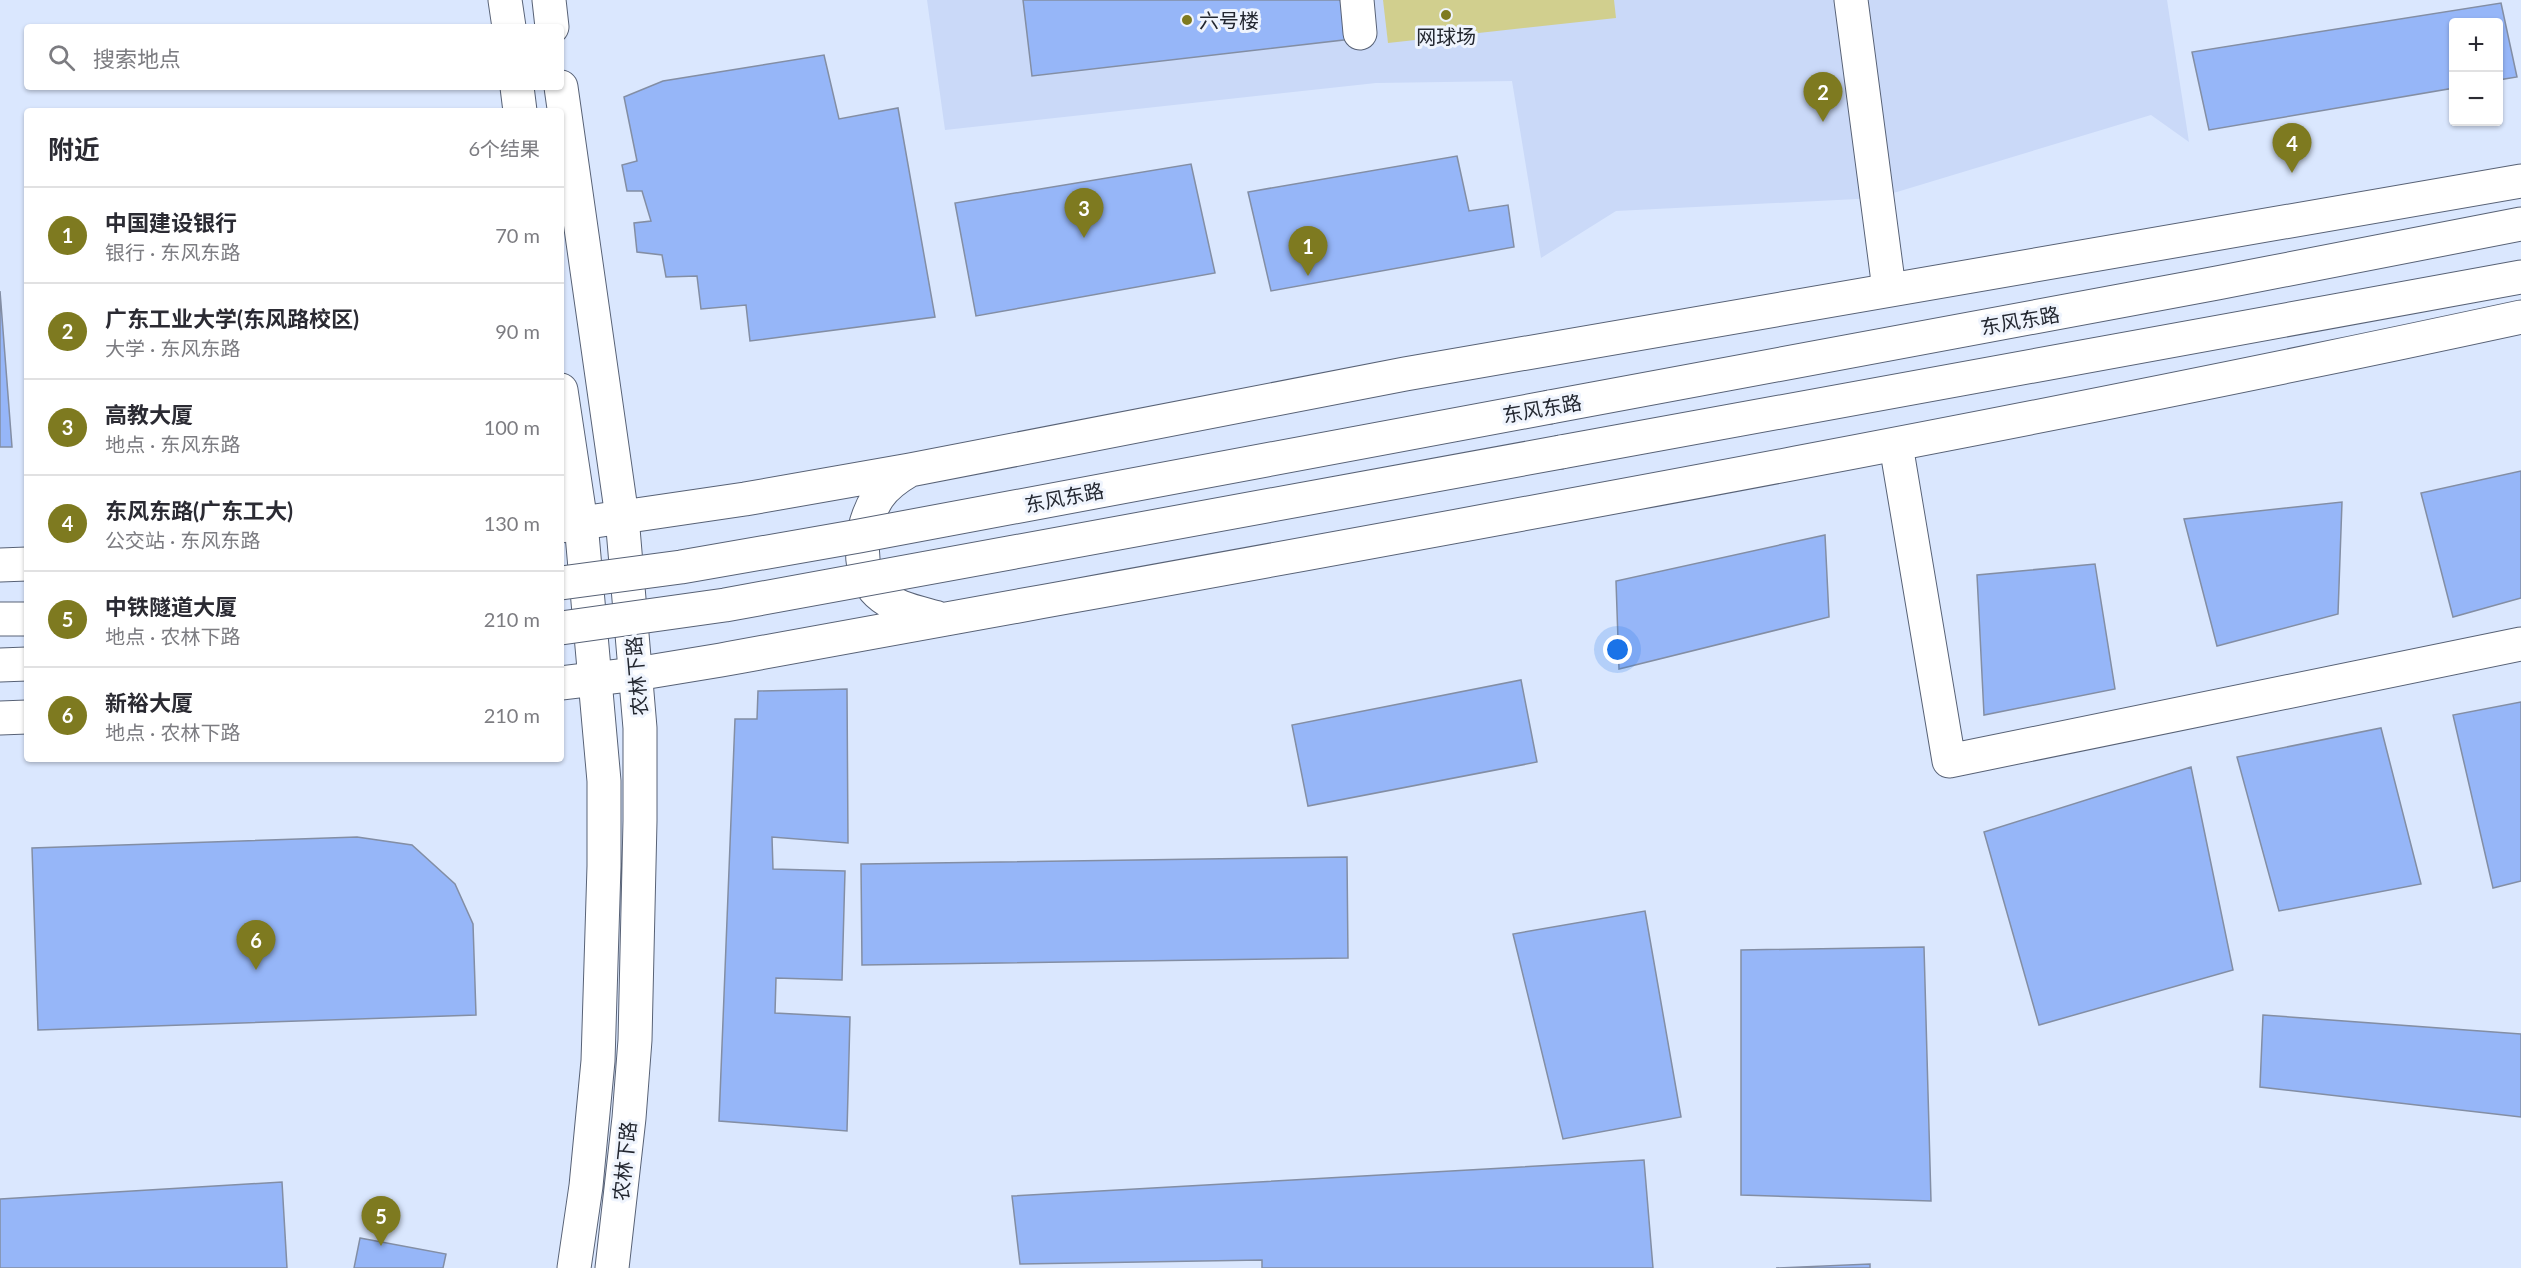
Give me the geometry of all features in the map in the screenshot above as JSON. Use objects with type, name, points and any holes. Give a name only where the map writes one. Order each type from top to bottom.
[{"type":"main road","points":[[505,0],[509,24]]},
{"type":"main road","points":[[549,0],[552,24]]},
{"type":"main road","points":[[1357,0],[1360,33]]},
{"type":"main road","points":[[1851,0],[1890,289]]},
{"type":"main road","points":[[517,90],[520,108]]},
{"type":"main road","name":"农林下路","points":[[561,90],[564,108]]},
{"type":"main road","name":"农林下路","points":[[564,108],[622,518],[640,728],[635,1029],[629,1118],[612,1268]]},
{"type":"main road","points":[[571,525],[910,470],[1405,374],[2521,181]]},
{"type":"main road","name":"东风东路","points":[[564,583],[681,567],[848,538],[2217,284],[2521,224]]},
{"type":"main road","points":[[564,628],[724,605],[2521,277]]},
{"type":"main road","points":[[564,684],[636,674],[943,619],[1896,445],[2521,317]]},
{"type":"main road","name":"农林下路","points":[[564,430],[571,525],[596,680],[604,781],[602,968],[598,1061],[586,1186],[574,1268]]},
{"type":"main road","points":[[1896,445],[1949,761],[2521,644]]},
{"type":"main road","points":[[910,470],[895,478],[871,510],[863,546],[863,565],[869,583],[879,595],[908,610],[943,619]]},
{"type":"main road","points":[[0,565],[24,564]]},
{"type":"main road","points":[[0,619],[24,619]]},
{"type":"main road","points":[[0,664],[24,664]]},
{"type":"main road","points":[[0,718],[24,717]]},
{"type":"shaded area","points":[[927,0],[2167,0],[2189,142],[2151,115],[1877,198],[1616,211],[1541,258],[1512,81],[1376,83],[945,130]]},
{"type":"shaded area","name":"网球场","points":[[1383,0],[1614,0],[1616,18],[1388,43]]},
{"type":"building","name":"六号楼","points":[[1023,0],[1347,0],[1352,39],[1032,76]]},
{"type":"building","points":[[2501,3],[2517,77],[2503,79],[2503,18],[2449,18],[2449,89],[2209,130],[2192,52]]},
{"type":"building","points":[[824,55],[839,119],[898,108],[935,317],[750,341],[746,305],[701,309],[697,276],[666,277],[662,255],[637,252],[634,223],[651,221],[642,191],[627,191],[622,165],[637,161],[624,97],[663,81]]},
{"type":"building","points":[[1457,156],[1469,211],[1508,205],[1514,247],[1271,291],[1248,192]]},
{"type":"building","points":[[1191,164],[1215,273],[976,316],[955,203]]},
{"type":"building","points":[[0,291],[12,447],[0,447]]},
{"type":"building","points":[[2521,471],[2521,598],[2453,617],[2421,493]]},
{"type":"building","points":[[2342,502],[2338,614],[2217,646],[2184,519]]},
{"type":"building","points":[[1825,535],[1829,617],[1619,669],[1616,581]]},
{"type":"building","points":[[2095,564],[2115,689],[1984,715],[1977,575]]},
{"type":"building","points":[[1521,680],[1537,762],[1308,806],[1292,725]]},
{"type":"building","points":[[847,689],[848,843],[772,837],[773,869],[845,871],[842,980],[776,978],[775,1013],[850,1017],[847,1131],[719,1121],[735,719],[757,719],[758,691]]},
{"type":"building","points":[[2521,702],[2521,881],[2493,888],[2453,715]]},
{"type":"building","points":[[2381,728],[2421,884],[2279,911],[2237,757]]},
{"type":"building","points":[[2191,767],[2233,970],[2039,1025],[1984,832]]},
{"type":"building","points":[[357,837],[412,845],[455,884],[473,924],[476,1015],[38,1030],[32,848]]},
{"type":"building","points":[[1347,857],[1348,958],[862,965],[861,864]]},
{"type":"building","points":[[1645,911],[1681,1117],[1563,1139],[1513,934]]},
{"type":"building","points":[[1924,947],[1931,1201],[1741,1195],[1741,950]]},
{"type":"building","points":[[2263,1015],[2521,1034],[2521,1117],[2260,1087]]},
{"type":"building","points":[[1644,1160],[1653,1268],[1262,1268],[1262,1260],[1020,1264],[1012,1196]]},
{"type":"building","points":[[282,1182],[287,1268],[0,1268],[0,1199]]},
{"type":"building","points":[[360,1238],[446,1254],[443,1268],[354,1268]]},
{"type":"building","points":[[1870,1264],[1870,1268],[1776,1268]]},
{"type":"place","name":"网球场","points":[[1446,15]]},
{"type":"place","name":"六号楼","points":[[1187,20]]},
{"type":"place","name":"广东工业大学(东风路校区)","points":[[1823,122]]},
{"type":"place","name":"东风东路(广东工大)","points":[[2292,173]]},
{"type":"place","name":"高教大厦","points":[[1084,238]]},
{"type":"place","name":"中国建设银行","points":[[1308,276]]},
{"type":"place","name":"新裕大厦","points":[[256,970]]},
{"type":"place","name":"中铁隧道大厦","points":[[381,1246]]}]
